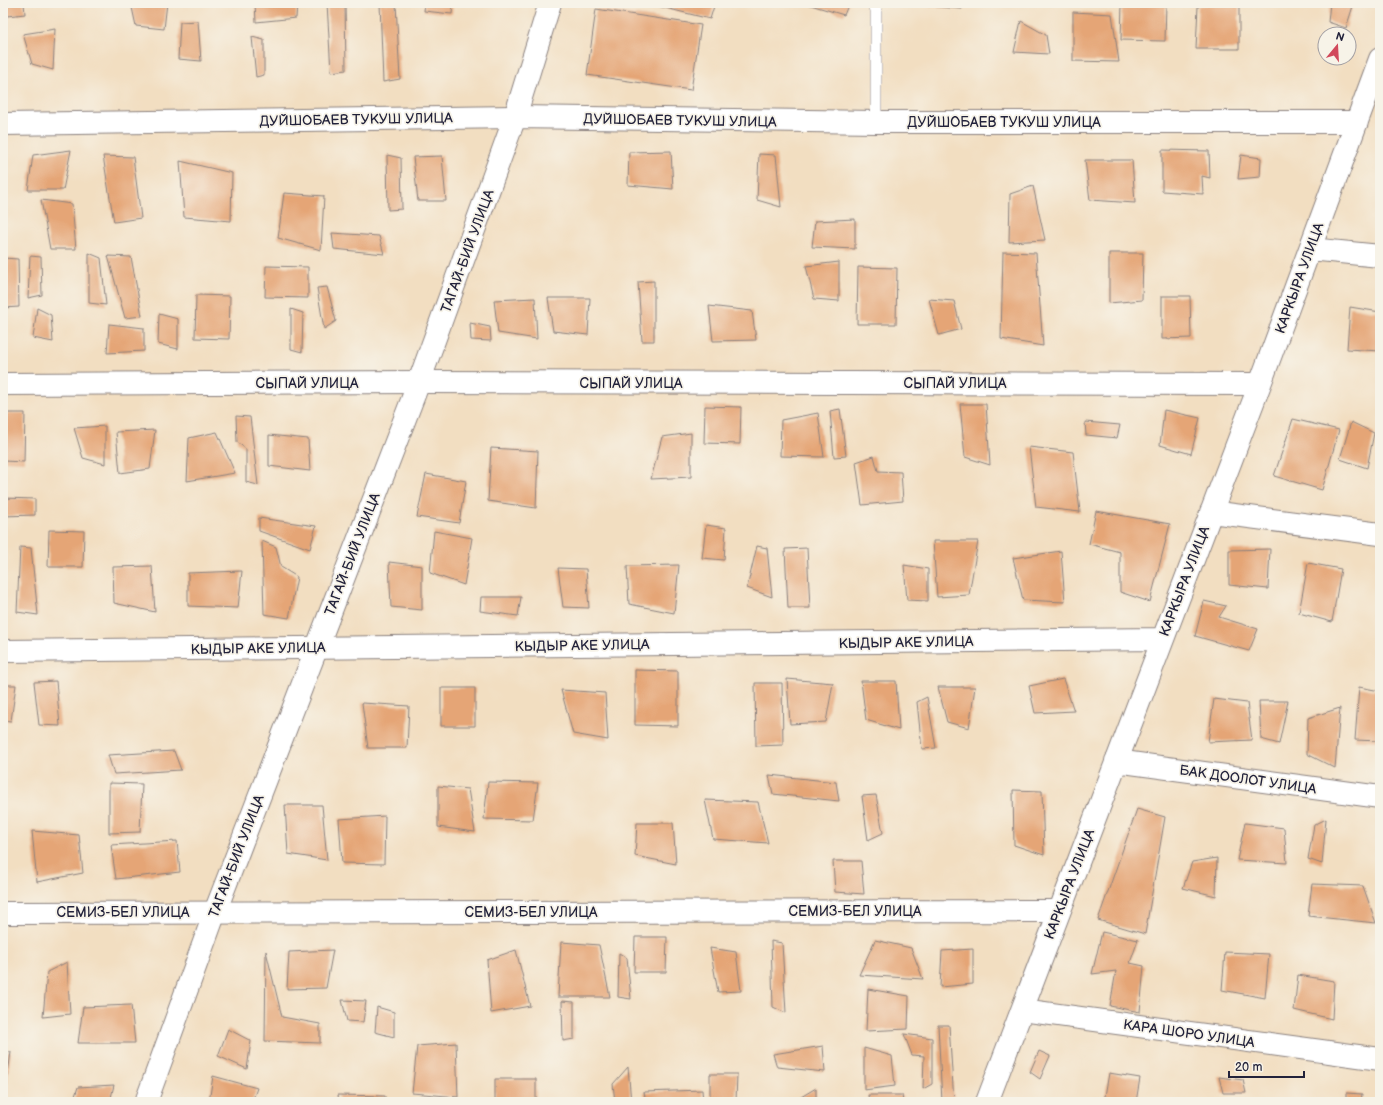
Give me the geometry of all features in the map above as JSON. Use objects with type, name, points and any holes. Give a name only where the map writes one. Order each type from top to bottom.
[{"type":"street","name":"ТАГАЙ-БИЙ УЛИЦА","points":[[146,1102],[214,912],[419,382],[515,117],[550,3]]},
{"type":"street","name":"КАРКЫРА УЛИЦА","points":[[987,1102],[1161,639],[1260,384],[1380,59]]},
{"type":"street","name":"ДУЙШОБАЕВ ТУКУШ УЛИЦА","points":[[3,124],[515,117],[876,122],[1357,122]]},
{"type":"street","points":[[1310,249],[1380,256]]},
{"type":"street","name":"СЫПАЙ УЛИЦА","points":[[3,384],[419,382],[1260,384]]},
{"type":"street","points":[[1210,512],[1380,534]]},
{"type":"street","name":"КЫДЫР АКЕ УЛИЦА","points":[[3,651],[1161,639]]},
{"type":"street","name":"БАК ДООЛОТ УЛИЦА","points":[[1116,761],[1380,797]]},
{"type":"street","name":"СЕМИЗ-БЕЛ УЛИЦА","points":[[3,913],[1059,911]]},
{"type":"street","name":"КАРА ШОРО УЛИЦА","points":[[1022,1010],[1380,1060]]},
{"type":"lane","points":[[872,3],[876,10],[876,122]]},
{"type":"building","points":[[6,3],[24,3],[25,14],[7,16]]},
{"type":"building","points":[[131,3],[167,3],[164,29],[136,26]]},
{"type":"building","points":[[255,3],[297,3],[296,18],[256,22]]},
{"type":"building","points":[[327,3],[345,3],[346,70],[331,72]]},
{"type":"building","points":[[380,3],[396,4],[400,79],[383,82]]},
{"type":"building","points":[[425,3],[453,3],[452,14],[424,11]]},
{"type":"building","points":[[645,3],[715,3],[710,19]]},
{"type":"building","points":[[804,3],[849,3],[844,15]]},
{"type":"building","points":[[919,3],[963,3],[962,9],[919,5]]},
{"type":"building","points":[[1122,3],[1166,3],[1165,41],[1121,40]]},
{"type":"building","points":[[1216,3],[1239,3],[1239,49],[1196,49],[1198,6]]},
{"type":"building","points":[[1330,3],[1354,3],[1347,26],[1340,26],[1328,22]]},
{"type":"building","points":[[596,9],[701,25],[691,90],[587,75]]},
{"type":"building","points":[[1073,12],[1112,14],[1119,62],[1073,61]]},
{"type":"building","points":[[198,21],[201,61],[178,59],[180,22]]},
{"type":"building","points":[[1021,21],[1046,35],[1049,54],[1014,52]]},
{"type":"building","points":[[55,29],[53,70],[32,64],[23,34]]},
{"type":"building","points":[[252,37],[264,40],[264,75],[256,77]]},
{"type":"building","points":[[71,150],[63,190],[28,190],[33,155]]},
{"type":"building","points":[[1162,150],[1209,151],[1210,178],[1202,176],[1203,194],[1162,191]]},
{"type":"building","points":[[671,151],[673,189],[628,185],[629,152]]},
{"type":"building","points":[[759,154],[776,155],[781,207],[757,200]]},
{"type":"building","points":[[387,155],[401,158],[402,209],[388,210]]},
{"type":"building","points":[[1241,155],[1261,158],[1260,177],[1238,179]]},
{"type":"building","points":[[103,156],[133,157],[141,218],[114,222]]},
{"type":"building","points":[[442,156],[446,201],[418,201],[413,157]]},
{"type":"building","points":[[1085,160],[1132,160],[1135,203],[1090,200]]},
{"type":"building","points":[[180,161],[232,173],[231,221],[184,217]]},
{"type":"building","points":[[1033,186],[1045,240],[1009,242],[1010,194]]},
{"type":"building","points":[[284,193],[324,196],[321,250],[278,238]]},
{"type":"building","points":[[41,200],[72,204],[76,249],[50,249]]},
{"type":"building","points":[[855,219],[855,249],[812,247],[815,221]]},
{"type":"building","points":[[332,233],[379,236],[384,254],[334,249]]},
{"type":"building","points":[[1003,252],[1036,253],[1043,346],[1001,339]]},
{"type":"building","points":[[89,253],[101,258],[106,305],[89,303]]},
{"type":"building","points":[[1109,253],[1143,253],[1142,300],[1109,303]]},
{"type":"building","points":[[30,256],[41,257],[42,295],[28,298]]},
{"type":"building","points":[[108,256],[131,257],[142,316],[125,318]]},
{"type":"building","points":[[3,258],[18,259],[19,307],[3,308]]},
{"type":"building","points":[[839,262],[839,301],[814,299],[806,266]]},
{"type":"building","points":[[266,266],[308,267],[308,298],[265,297]]},
{"type":"building","points":[[858,267],[897,268],[896,324],[857,324]]},
{"type":"building","points":[[654,281],[654,341],[642,341],[638,282]]},
{"type":"building","points":[[327,287],[336,321],[324,329],[317,288]]},
{"type":"building","points":[[196,295],[230,296],[229,339],[195,338]]},
{"type":"building","points":[[1162,296],[1190,296],[1191,338],[1162,339]]},
{"type":"building","points":[[535,298],[537,339],[498,333],[494,300]]},
{"type":"building","points":[[548,298],[590,298],[588,335],[553,331]]},
{"type":"building","points":[[929,299],[954,301],[961,329],[939,335]]},
{"type":"building","points":[[709,306],[752,311],[756,340],[713,341]]},
{"type":"building","points":[[1350,307],[1380,312],[1380,351],[1347,349]]},
{"type":"building","points":[[37,308],[51,315],[53,342],[33,338]]},
{"type":"building","points":[[291,309],[303,313],[302,352],[291,349]]},
{"type":"building","points":[[159,314],[178,319],[178,349],[158,344]]},
{"type":"building","points":[[470,323],[490,327],[491,341],[471,340]]},
{"type":"building","points":[[109,324],[144,328],[144,351],[107,353]]},
{"type":"building","points":[[960,404],[986,404],[990,465],[965,457]]},
{"type":"building","points":[[705,406],[741,407],[740,444],[704,443]]},
{"type":"building","points":[[840,409],[846,456],[834,457],[830,411]]},
{"type":"building","points":[[1164,410],[1200,418],[1191,454],[1160,445]]},
{"type":"building","points":[[3,413],[25,413],[24,462],[3,461]]},
{"type":"building","points":[[818,413],[824,457],[780,456],[781,420]]},
{"type":"building","points":[[236,416],[250,417],[258,485],[246,482],[246,449],[237,442]]},
{"type":"building","points":[[1293,419],[1339,430],[1322,490],[1274,476]]},
{"type":"building","points":[[1085,422],[1120,425],[1117,438],[1086,435]]},
{"type":"building","points":[[1351,422],[1374,433],[1367,468],[1340,459]]},
{"type":"building","points":[[105,426],[105,464],[83,458],[74,428]]},
{"type":"building","points":[[155,430],[150,469],[120,473],[116,432]]},
{"type":"building","points":[[217,432],[235,473],[187,481],[189,438]]},
{"type":"building","points":[[691,433],[691,477],[651,479],[662,437]]},
{"type":"building","points":[[269,435],[308,439],[310,471],[269,466]]},
{"type":"building","points":[[1029,447],[1073,452],[1080,512],[1036,507]]},
{"type":"building","points":[[491,448],[538,451],[536,508],[488,501]]},
{"type":"building","points":[[874,456],[878,471],[901,472],[903,501],[862,505],[856,462]]},
{"type":"building","points":[[426,474],[466,481],[459,523],[417,517]]},
{"type":"building","points":[[3,498],[35,499],[35,515],[3,516]]},
{"type":"building","points":[[1096,511],[1170,524],[1150,602],[1120,592],[1120,552],[1089,544]]},
{"type":"building","points":[[259,518],[316,526],[310,549],[259,531]]},
{"type":"building","points":[[706,525],[726,528],[724,560],[702,558]]},
{"type":"building","points":[[49,530],[84,531],[83,567],[48,567]]},
{"type":"building","points":[[434,531],[472,538],[464,585],[430,573]]},
{"type":"building","points":[[262,541],[276,547],[281,567],[297,577],[289,618],[264,614]]},
{"type":"building","points":[[933,541],[978,541],[969,595],[937,597]]},
{"type":"building","points":[[757,546],[767,548],[772,597],[747,588]]},
{"type":"building","points":[[20,547],[31,548],[38,615],[17,612]]},
{"type":"building","points":[[807,548],[810,608],[788,608],[785,549]]},
{"type":"building","points":[[1270,549],[1268,589],[1229,585],[1229,550]]},
{"type":"building","points":[[1061,551],[1065,602],[1023,600],[1013,558]]},
{"type":"building","points":[[389,562],[422,566],[422,610],[391,607]]},
{"type":"building","points":[[1308,563],[1341,569],[1332,622],[1299,613]]},
{"type":"building","points":[[679,565],[674,613],[629,604],[627,566]]},
{"type":"building","points":[[904,565],[928,569],[928,601],[907,600]]},
{"type":"building","points":[[152,566],[155,612],[114,603],[113,567]]},
{"type":"building","points":[[558,568],[586,569],[589,608],[563,607]]},
{"type":"building","points":[[242,571],[238,608],[188,606],[188,573]]},
{"type":"building","points":[[481,597],[521,597],[518,616],[480,611]]},
{"type":"building","points":[[1204,601],[1226,606],[1219,617],[1258,629],[1249,651],[1195,636]]},
{"type":"building","points":[[635,670],[678,671],[678,726],[635,725]]},
{"type":"building","points":[[787,679],[833,683],[826,722],[790,724]]},
{"type":"building","points":[[1063,679],[1074,711],[1035,713],[1029,686]]},
{"type":"building","points":[[56,681],[60,726],[39,725],[34,682]]},
{"type":"building","points":[[861,681],[896,681],[899,730],[866,720]]},
{"type":"building","points":[[755,683],[782,683],[783,745],[756,746]]},
{"type":"building","points":[[3,685],[16,685],[11,721],[3,720]]},
{"type":"building","points":[[938,687],[975,687],[969,728],[947,722]]},
{"type":"building","points":[[1359,687],[1380,691],[1380,741],[1355,740]]},
{"type":"building","points":[[441,688],[475,688],[475,726],[441,726]]},
{"type":"building","points":[[561,690],[605,693],[608,740],[573,734]]},
{"type":"building","points":[[927,697],[936,748],[922,749],[917,702]]},
{"type":"building","points":[[1214,699],[1247,703],[1252,740],[1208,742]]},
{"type":"building","points":[[1259,701],[1288,701],[1279,744],[1261,739]]},
{"type":"building","points":[[362,703],[409,706],[407,748],[368,748]]},
{"type":"building","points":[[1340,708],[1335,768],[1307,754],[1308,718]]},
{"type":"building","points":[[174,751],[181,770],[114,774],[108,755]]},
{"type":"building","points":[[769,775],[836,782],[839,801],[773,794]]},
{"type":"building","points":[[488,782],[538,783],[533,820],[484,819]]},
{"type":"building","points":[[109,783],[142,784],[140,832],[109,833]]},
{"type":"building","points":[[438,786],[468,789],[475,832],[438,827]]},
{"type":"building","points":[[1013,790],[1042,791],[1044,855],[1014,845]]},
{"type":"building","points":[[876,795],[883,833],[868,840],[862,796]]},
{"type":"building","points":[[705,800],[758,802],[768,843],[713,839]]},
{"type":"building","points":[[285,805],[322,805],[327,860],[288,854]]},
{"type":"building","points":[[1137,809],[1165,817],[1145,934],[1098,920]]},
{"type":"building","points":[[385,816],[384,864],[342,863],[339,819]]},
{"type":"building","points":[[1326,819],[1322,864],[1308,859],[1314,825]]},
{"type":"building","points":[[637,823],[673,823],[676,864],[635,856]]},
{"type":"building","points":[[1245,823],[1284,828],[1287,863],[1237,860]]},
{"type":"building","points":[[32,831],[79,835],[83,873],[37,882]]},
{"type":"building","points":[[177,841],[180,872],[116,879],[111,845]]},
{"type":"building","points":[[1217,858],[1216,896],[1183,888],[1192,862]]},
{"type":"building","points":[[833,861],[861,861],[864,894],[835,892]]},
{"type":"building","points":[[1312,884],[1363,886],[1376,923],[1308,916]]},
{"type":"building","points":[[1102,932],[1138,940],[1130,963],[1144,966],[1140,1012],[1110,1006],[1116,971],[1092,974]]},
{"type":"building","points":[[635,937],[667,937],[666,972],[634,972]]},
{"type":"building","points":[[875,940],[911,948],[923,979],[859,975]]},
{"type":"building","points":[[771,941],[782,943],[786,1013],[773,1007]]},
{"type":"building","points":[[561,942],[599,945],[610,997],[558,997]]},
{"type":"building","points":[[710,948],[736,952],[741,991],[718,992]]},
{"type":"building","points":[[973,949],[973,984],[940,987],[942,951]]},
{"type":"building","points":[[333,950],[326,988],[287,989],[289,952]]},
{"type":"building","points":[[516,950],[530,1006],[491,1013],[487,960]]},
{"type":"building","points":[[266,951],[282,1017],[320,1024],[320,1043],[265,1041]]},
{"type":"building","points":[[1225,952],[1269,954],[1265,998],[1222,990]]},
{"type":"building","points":[[619,953],[627,958],[631,999],[618,997]]},
{"type":"building","points":[[67,962],[70,1014],[43,1017],[47,972]]},
{"type":"building","points":[[1298,975],[1334,981],[1332,1019],[1294,1010]]},
{"type":"building","points":[[868,989],[909,996],[908,1029],[866,1031]]},
{"type":"building","points":[[342,1000],[366,1001],[363,1022],[347,1021]]},
{"type":"building","points":[[562,1001],[574,1002],[574,1039],[563,1041]]},
{"type":"building","points":[[131,1005],[135,1043],[78,1043],[83,1007]]},
{"type":"building","points":[[377,1007],[394,1012],[394,1037],[375,1032]]},
{"type":"building","points":[[938,1025],[949,1025],[954,1102],[942,1102]]},
{"type":"building","points":[[228,1029],[251,1041],[247,1069],[218,1056]]},
{"type":"building","points":[[904,1034],[932,1038],[932,1084],[923,1089],[924,1056],[912,1055]]},
{"type":"building","points":[[456,1043],[458,1097],[412,1093],[417,1046]]},
{"type":"building","points":[[823,1046],[825,1072],[777,1067],[773,1054]]},
{"type":"building","points":[[864,1048],[892,1056],[895,1086],[864,1090]]},
{"type":"building","points":[[1039,1051],[1050,1056],[1040,1079],[1030,1072]]},
{"type":"building","points":[[3,1052],[11,1052],[6,1089],[3,1089]]},
{"type":"building","points":[[628,1067],[631,1102],[615,1102],[613,1084]]},
{"type":"building","points":[[1109,1073],[1140,1078],[1136,1102],[1104,1102]]},
{"type":"building","points":[[710,1074],[737,1074],[736,1102],[710,1102]]},
{"type":"building","points":[[213,1076],[257,1088],[252,1102],[209,1102]]},
{"type":"building","points":[[1219,1077],[1243,1080],[1246,1093],[1223,1093]]},
{"type":"building","points":[[495,1079],[536,1079],[536,1102],[495,1102]]},
{"type":"building","points":[[114,1085],[110,1102],[73,1102],[78,1087]]},
{"type":"building","points":[[816,1088],[816,1102],[796,1102],[796,1100]]},
{"type":"building","points":[[702,1090],[703,1102],[646,1102],[644,1092]]},
{"type":"building","points":[[1346,1093],[1362,1094],[1361,1102],[1346,1102]]},
{"type":"building","points":[[338,1095],[385,1096],[385,1102],[339,1102]]},
{"type":"building","points":[[868,1095],[902,1095],[903,1102],[869,1102]]}]
